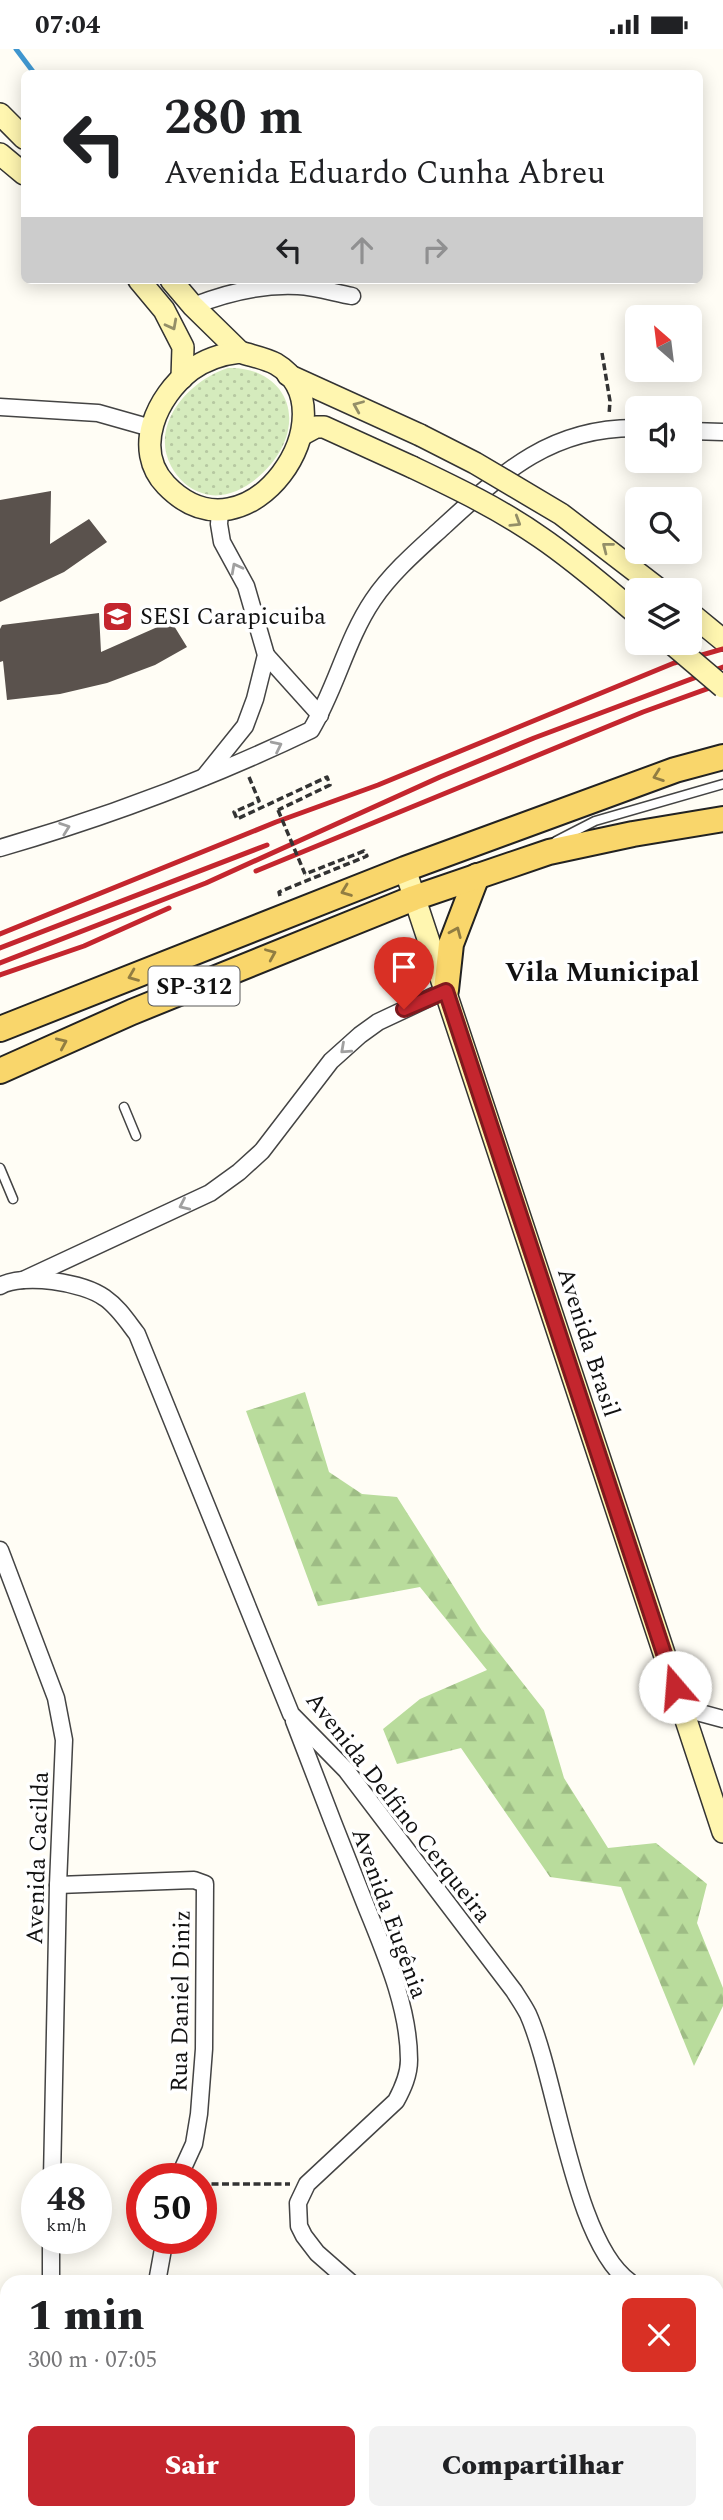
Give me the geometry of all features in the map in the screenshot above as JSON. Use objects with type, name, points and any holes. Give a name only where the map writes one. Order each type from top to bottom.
[{"type":"main road","points":[[0,114],[21,135]]},
{"type":"main road","points":[[0,154],[21,172]]},
{"type":"main road","points":[[142,284],[164,310],[183,347],[183,378]]},
{"type":"main road","points":[[174,284],[192,306],[240,352],[276,365],[287,374],[475,463],[561,514],[644,578]]},
{"type":"main road","points":[[240,352],[214,357],[191,370],[165,398],[151,428],[153,465],[162,481],[190,504],[220,512],[238,508],[266,490],[288,464],[303,434],[301,397],[287,374]]},
{"type":"main road","points":[[303,434],[316,427],[324,427],[487,505],[574,561],[625,604]]},
{"type":"main road","points":[[702,623],[723,640]]},
{"type":"main road","points":[[685,655],[723,687]]},
{"type":"main road","name":"SP-312","points":[[0,1029],[405,869],[663,775],[723,757]]},
{"type":"main road","name":"SP-312","points":[[0,1071],[132,1012],[414,898],[477,876],[549,852],[723,819]]},
{"type":"main road","name":"Avenida Brasil","points":[[405,869],[722,1824]]},
{"type":"main road","points":[[446,991],[451,944],[477,876]]},
{"type":"street","points":[[192,306],[232,292],[299,286],[352,296]]},
{"type":"street","points":[[0,407],[98,413],[151,428]]},
{"type":"street","points":[[0,848],[45,835],[203,779],[311,730],[320,715],[339,666],[373,600],[413,555],[478,493],[524,460],[579,434],[607,428],[625,428]]},
{"type":"street","points":[[702,431],[723,432]]},
{"type":"street","points":[[220,512],[222,542],[246,586],[266,655],[320,715]]},
{"type":"street","points":[[203,779],[245,726],[266,655]]},
{"type":"street","points":[[23,1280],[209,1193],[239,1172],[262,1151],[331,1061],[360,1035],[378,1022],[446,991]]},
{"type":"street","name":"Avenida Delfino Cerqueira","points":[[2,1280],[68,1284],[86,1288],[112,1304],[137,1334],[291,1714],[346,1770],[514,1991],[527,2014],[539,2047],[587,2216],[605,2252],[621,2275]]},
{"type":"street","name":"Avenida Cacilda","points":[[0,1550],[60,1712],[64,1740],[52,2163]]},
{"type":"street","points":[[682,1708],[723,1719]]},
{"type":"street","name":"Avenida Eugênia","points":[[291,1714],[391,1974],[404,2019],[409,2064],[405,2085],[396,2101],[307,2184]]},
{"type":"street","name":"Rua Daniel Diniz","points":[[58,1885],[194,1879],[205,1884],[204,2049],[200,2114],[194,2144],[185,2163]]},
{"type":"street","points":[[307,2184],[298,2203],[299,2226],[317,2253],[342,2275]]},
{"type":"street","points":[[51,2254],[51,2275]]},
{"type":"street","points":[[158,2275],[162,2254]]},
{"type":"lane","points":[[507,866],[596,821],[723,784]]},
{"type":"lane","points":[[124,1107],[136,1136]]},
{"type":"lane","points":[[0,1168],[13,1199]]},
{"type":"path","points":[[601,353],[610,401],[607,428]]},
{"type":"path","points":[[244,762],[259,801],[234,812],[237,819],[327,777],[330,785],[278,810],[305,874]]},
{"type":"path","points":[[217,2184],[307,2184]]},
{"type":"green space","points":[[228,368],[254,371],[274,384],[287,404],[288,430],[277,456],[256,479],[229,493],[202,493],[184,483],[171,466],[165,435],[169,420],[187,393],[200,382]]},
{"type":"green space","points":[[305,1392],[329,1472],[362,1494],[397,1497],[482,1631],[544,1710],[564,1778],[608,1848],[656,1843],[707,1884],[697,1923],[723,1988],[723,2006],[694,2066],[621,1887],[550,1877],[461,1748],[397,1764],[383,1729],[420,1699],[487,1670],[420,1587],[318,1606],[246,1411]]},
{"type":"building","points":[[51,491],[50,544],[89,519],[107,542],[64,572],[0,602],[0,500]]},
{"type":"building","points":[[99,613],[101,652],[171,621],[187,647],[155,665],[107,683],[60,694],[7,700],[3,661],[0,662],[2,625]]},
{"type":"waterway","points":[[16,49],[32,70]]},
{"type":"railway","points":[[0,934],[276,822],[378,785],[674,663],[723,649]]},
{"type":"railway","points":[[0,963],[206,883],[440,777],[534,738],[723,667]]},
{"type":"railway","points":[[256,871],[643,712],[723,683]]},
{"type":"railway","points":[[0,948],[267,845]]},
{"type":"railway","points":[[0,975],[84,946],[169,908]]},
{"type":"place","name":"SESI Carapicuiba","points":[[117,616]]},
{"type":"district","name":"Vila Municipal","points":[[602,971]]},
{"type":"route","points":[[404,1009],[446,991],[675,1687]]}]
